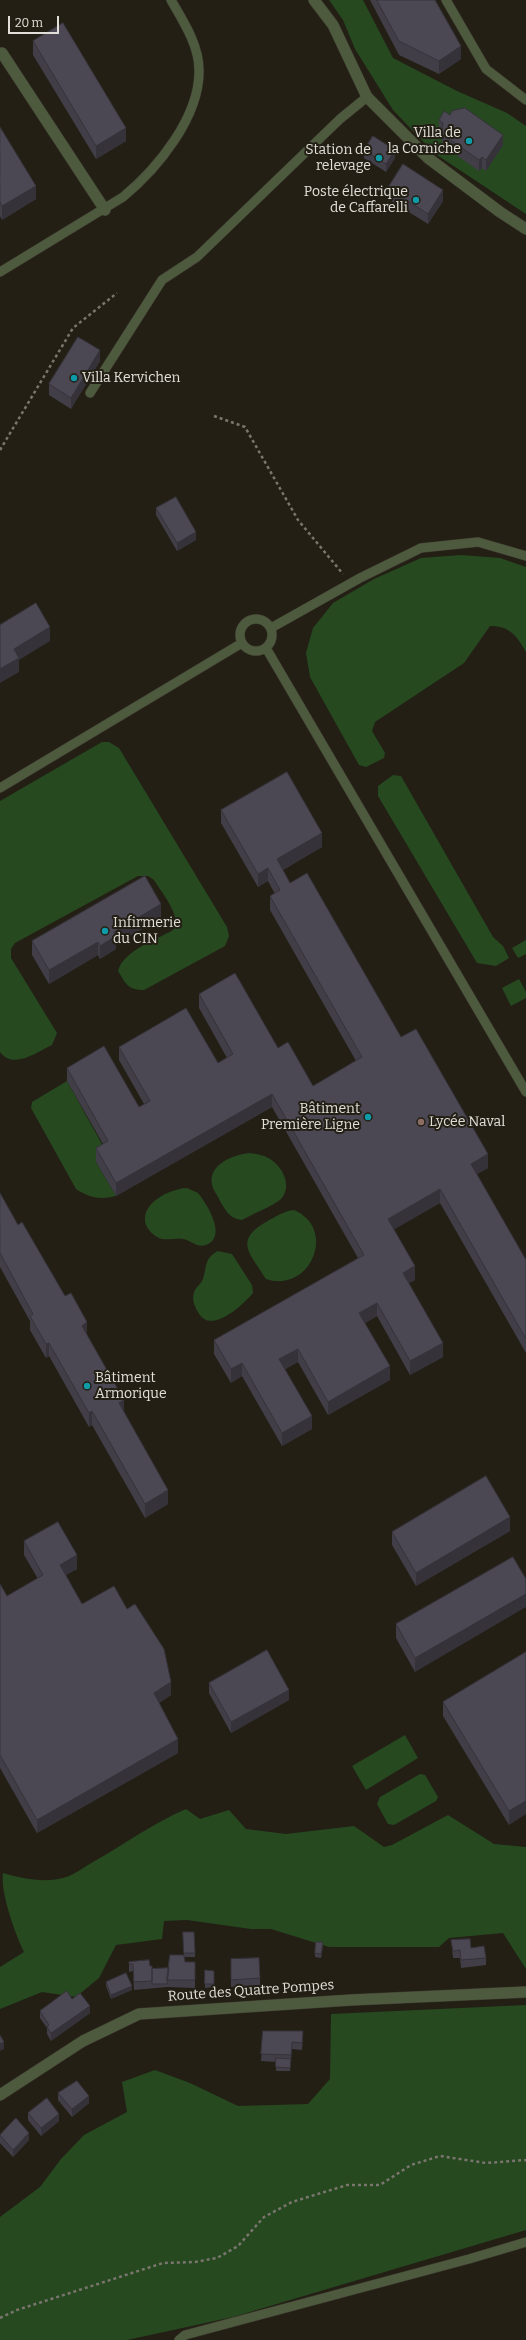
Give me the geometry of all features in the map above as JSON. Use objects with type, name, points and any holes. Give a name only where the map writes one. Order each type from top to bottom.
[{"type":"street","points":[[314,0],[333,25],[367,97],[428,158],[500,212],[526,229]]},
{"type":"street","points":[[2,53],[105,210]]},
{"type":"street","name":"Route des Quatre Pompes","points":[[0,2095],[83,2041],[140,2014],[351,2000],[526,1992]]},
{"type":"lane","points":[[0,272],[105,210],[141,183],[156,166],[180,131],[192,105],[199,70],[196,55],[186,26],[171,0]]},
{"type":"lane","points":[[446,0],[486,69],[526,100]]},
{"type":"lane","points":[[90,393],[162,280],[197,257],[340,119],[367,97]]},
{"type":"lane","points":[[271,628],[351,583],[421,548],[478,542],[526,556]]},
{"type":"lane","points":[[259,618],[271,628],[272,639],[266,648],[256,651],[250,650],[242,643],[240,633],[241,628],[248,620],[259,618]]},
{"type":"lane","points":[[0,788],[242,643]]},
{"type":"lane","points":[[266,648],[526,1092]]},
{"type":"lane","points":[[179,2340],[185,2335],[461,2262],[526,2242]]},
{"type":"path","points":[[0,450],[73,328],[117,292]]},
{"type":"path","points":[[214,416],[245,427],[298,520],[351,583]]},
{"type":"path","points":[[0,2318],[17,2310],[163,2263],[217,2258],[238,2246],[264,2217],[292,2202],[347,2185],[380,2185],[411,2165],[440,2156],[486,2163],[526,2160]]},
{"type":"green space","points":[[329,0],[363,0],[393,58],[457,91],[507,113],[526,126],[526,214],[434,153],[393,110],[355,49],[343,20]]},
{"type":"green space","points":[[461,555],[500,558],[526,567],[526,652],[516,637],[508,630],[497,626],[490,626],[464,663],[375,722],[372,731],[385,753],[384,758],[366,767],[359,765],[310,677],[306,653],[313,628],[333,603],[374,579],[421,558]]},
{"type":"green space","points":[[102,742],[109,742],[119,748],[227,927],[229,936],[225,946],[144,990],[134,989],[126,983],[118,971],[121,964],[134,951],[173,930],[175,925],[175,918],[170,905],[154,880],[148,876],[138,876],[15,943],[11,949],[11,958],[57,1033],[52,1045],[32,1055],[18,1060],[5,1057],[0,1052],[0,801]]},
{"type":"green space","points":[[393,775],[401,776],[493,937],[503,946],[509,958],[496,966],[477,963],[378,796],[378,786]]},
{"type":"green space","points":[[526,940],[526,954],[518,958],[512,948]]},
{"type":"green space","points":[[519,979],[526,992],[526,998],[511,1006],[502,988]]},
{"type":"green space","points":[[67,1081],[108,1155],[96,1162],[116,1196],[100,1198],[76,1189],[31,1108],[32,1102]]},
{"type":"green space","points":[[249,1153],[258,1154],[274,1162],[282,1171],[286,1182],[286,1188],[281,1199],[277,1202],[242,1220],[234,1218],[226,1211],[213,1189],[212,1178],[214,1171],[223,1162],[229,1158]]},
{"type":"green space","points":[[187,1188],[198,1193],[214,1220],[216,1228],[215,1235],[212,1241],[206,1245],[196,1245],[183,1239],[161,1239],[153,1234],[146,1225],[145,1217],[151,1204],[172,1191]]},
{"type":"green space","points":[[294,1210],[307,1219],[314,1231],[316,1244],[313,1257],[306,1269],[295,1277],[282,1281],[266,1279],[248,1248],[250,1235],[266,1222],[283,1213]]},
{"type":"green space","points":[[218,1251],[232,1254],[252,1285],[253,1293],[234,1311],[218,1320],[210,1321],[203,1319],[198,1312],[195,1307],[193,1295],[203,1279],[208,1260]]},
{"type":"green space","points":[[405,1735],[418,1758],[366,1790],[352,1766]]},
{"type":"green space","points":[[420,1774],[425,1775],[438,1797],[436,1801],[394,1825],[388,1824],[377,1804],[380,1797]]},
{"type":"green space","points":[[186,1809],[200,1819],[229,1810],[246,1829],[286,1834],[354,1826],[384,1847],[392,1845],[448,1815],[494,1844],[526,1847],[526,1969],[503,1933],[449,1938],[439,1947],[329,1947],[271,1929],[251,1929],[187,1920],[164,1921],[162,1939],[116,1945],[99,1978],[76,1997],[42,1992],[0,2009],[0,1967],[24,1952],[16,1935],[6,1901],[3,1873],[36,1880],[53,1880],[69,1876],[151,1827]]},
{"type":"green space","points":[[526,2005],[526,2230],[233,2317],[127,2340],[0,2340],[0,2217],[40,2187],[61,2159],[84,2135],[127,2112],[122,2082],[155,2070],[190,2083],[238,2106],[308,2104],[330,2079],[331,2014]]},
{"type":"building","points":[[377,0],[435,0],[461,46],[439,61],[399,41]]},
{"type":"building","points":[[63,23],[126,128],[96,146],[33,41]]},
{"type":"building","name":"Villa de la Corniche","points":[[465,108],[503,135],[486,160],[482,157],[479,160],[442,134],[443,123],[439,120],[444,111],[450,115],[452,111]]},
{"type":"building","points":[[0,127],[36,186],[2,206],[0,202]]},
{"type":"building","points":[[373,136],[395,150],[386,164],[364,150]]},
{"type":"building","points":[[403,164],[443,190],[428,214],[388,188]]},
{"type":"building","name":"Villa Kervichen","points":[[78,337],[100,350],[71,398],[49,384]]},
{"type":"building","points":[[176,497],[196,532],[177,543],[156,508]]},
{"type":"building","points":[[36,603],[50,627],[14,649],[19,658],[0,669],[0,625]]},
{"type":"building","name":"Bâtiment Première Ligne","points":[[287,772],[322,833],[277,859],[290,883],[307,873],[401,1037],[416,1029],[488,1154],[471,1164],[526,1260],[526,1339],[440,1189],[388,1219],[415,1266],[403,1273],[443,1343],[410,1361],[377,1303],[359,1313],[390,1366],[328,1402],[298,1349],[279,1359],[312,1416],[282,1433],[242,1363],[231,1369],[214,1340],[364,1255],[272,1094],[116,1183],[96,1148],[108,1141],[67,1068],[104,1046],[139,1107],[150,1101],[119,1047],[186,1008],[218,1063],[233,1054],[199,994],[235,973],[278,1048],[288,1042],[313,1086],[362,1057],[270,896],[280,890],[268,868],[258,874],[221,810]]},
{"type":"building","name":"Infirmerie du CIN","points":[[145,876],[161,904],[114,932],[116,936],[100,946],[98,942],[49,970],[32,941]]},
{"type":"building","name":"Bâtiment Armorique","points":[[0,1193],[18,1225],[22,1222],[65,1296],[71,1293],[87,1322],[82,1326],[124,1400],[119,1403],[168,1490],[145,1504],[92,1411],[89,1413],[49,1343],[46,1344],[30,1316],[33,1314],[0,1253]]},
{"type":"building","points":[[486,1476],[510,1517],[416,1573],[392,1532]]},
{"type":"building","points":[[58,1522],[77,1555],[60,1565],[82,1604],[114,1586],[127,1609],[135,1604],[164,1649],[171,1682],[154,1693],[178,1739],[37,1820],[0,1755],[0,1584],[7,1596],[43,1575],[24,1541]]},
{"type":"building","points":[[513,1557],[526,1579],[526,1594],[415,1658],[396,1624]]},
{"type":"building","points":[[267,1650],[289,1690],[231,1722],[209,1683]]},
{"type":"building","points":[[526,1652],[526,1801],[509,1811],[443,1702]]},
{"type":"building","points":[[183,1932],[194,1932],[195,1953],[184,1953]]},
{"type":"building","points":[[470,1939],[471,1948],[484,1946],[486,1958],[461,1960],[460,1950],[453,1951],[451,1940]]},
{"type":"building","points":[[316,1942],[323,1942],[321,1954],[315,1953]]},
{"type":"building","points":[[170,1955],[184,1955],[185,1962],[195,1962],[195,1980],[167,1980]]},
{"type":"building","points":[[259,1958],[260,1978],[231,1980],[231,1959]]},
{"type":"building","points":[[149,1960],[150,1966],[152,1966],[152,1981],[134,1982],[133,1964],[129,1964],[129,1962]]},
{"type":"building","points":[[169,1968],[167,1984],[152,1984],[152,1969]]},
{"type":"building","points":[[205,1970],[214,1971],[214,1984],[205,1984]]},
{"type":"building","points":[[126,1973],[132,1986],[111,1995],[106,1982]]},
{"type":"building","points":[[67,1991],[72,1999],[80,1993],[90,2006],[51,2033],[47,2027],[49,2025],[40,2011]]},
{"type":"building","points":[[263,2031],[303,2031],[302,2043],[292,2042],[291,2055],[261,2054]]},
{"type":"building","points":[[0,2035],[4,2042],[0,2044]]},
{"type":"building","points":[[276,2058],[291,2059],[290,2068],[276,2067]]},
{"type":"building","points":[[77,2081],[89,2096],[72,2109],[58,2093]]},
{"type":"building","points":[[47,2098],[59,2114],[41,2128],[28,2113]]},
{"type":"building","points":[[16,2118],[29,2133],[13,2150],[0,2135]]},
{"type":"place","name":"Villa de la Corniche","points":[[469,141]]},
{"type":"place","name":"Station de relevage","points":[[379,158]]},
{"type":"place","name":"Poste électrique de Caffarelli","points":[[416,200]]},
{"type":"place","name":"Villa Kervichen","points":[[74,378]]},
{"type":"place","name":"Infirmerie du CIN","points":[[105,931]]},
{"type":"place","name":"Bâtiment Première Ligne","points":[[368,1117]]},
{"type":"place","name":"Lycée Naval","points":[[421,1122]]},
{"type":"place","name":"Bâtiment Armorique","points":[[87,1386]]}]
